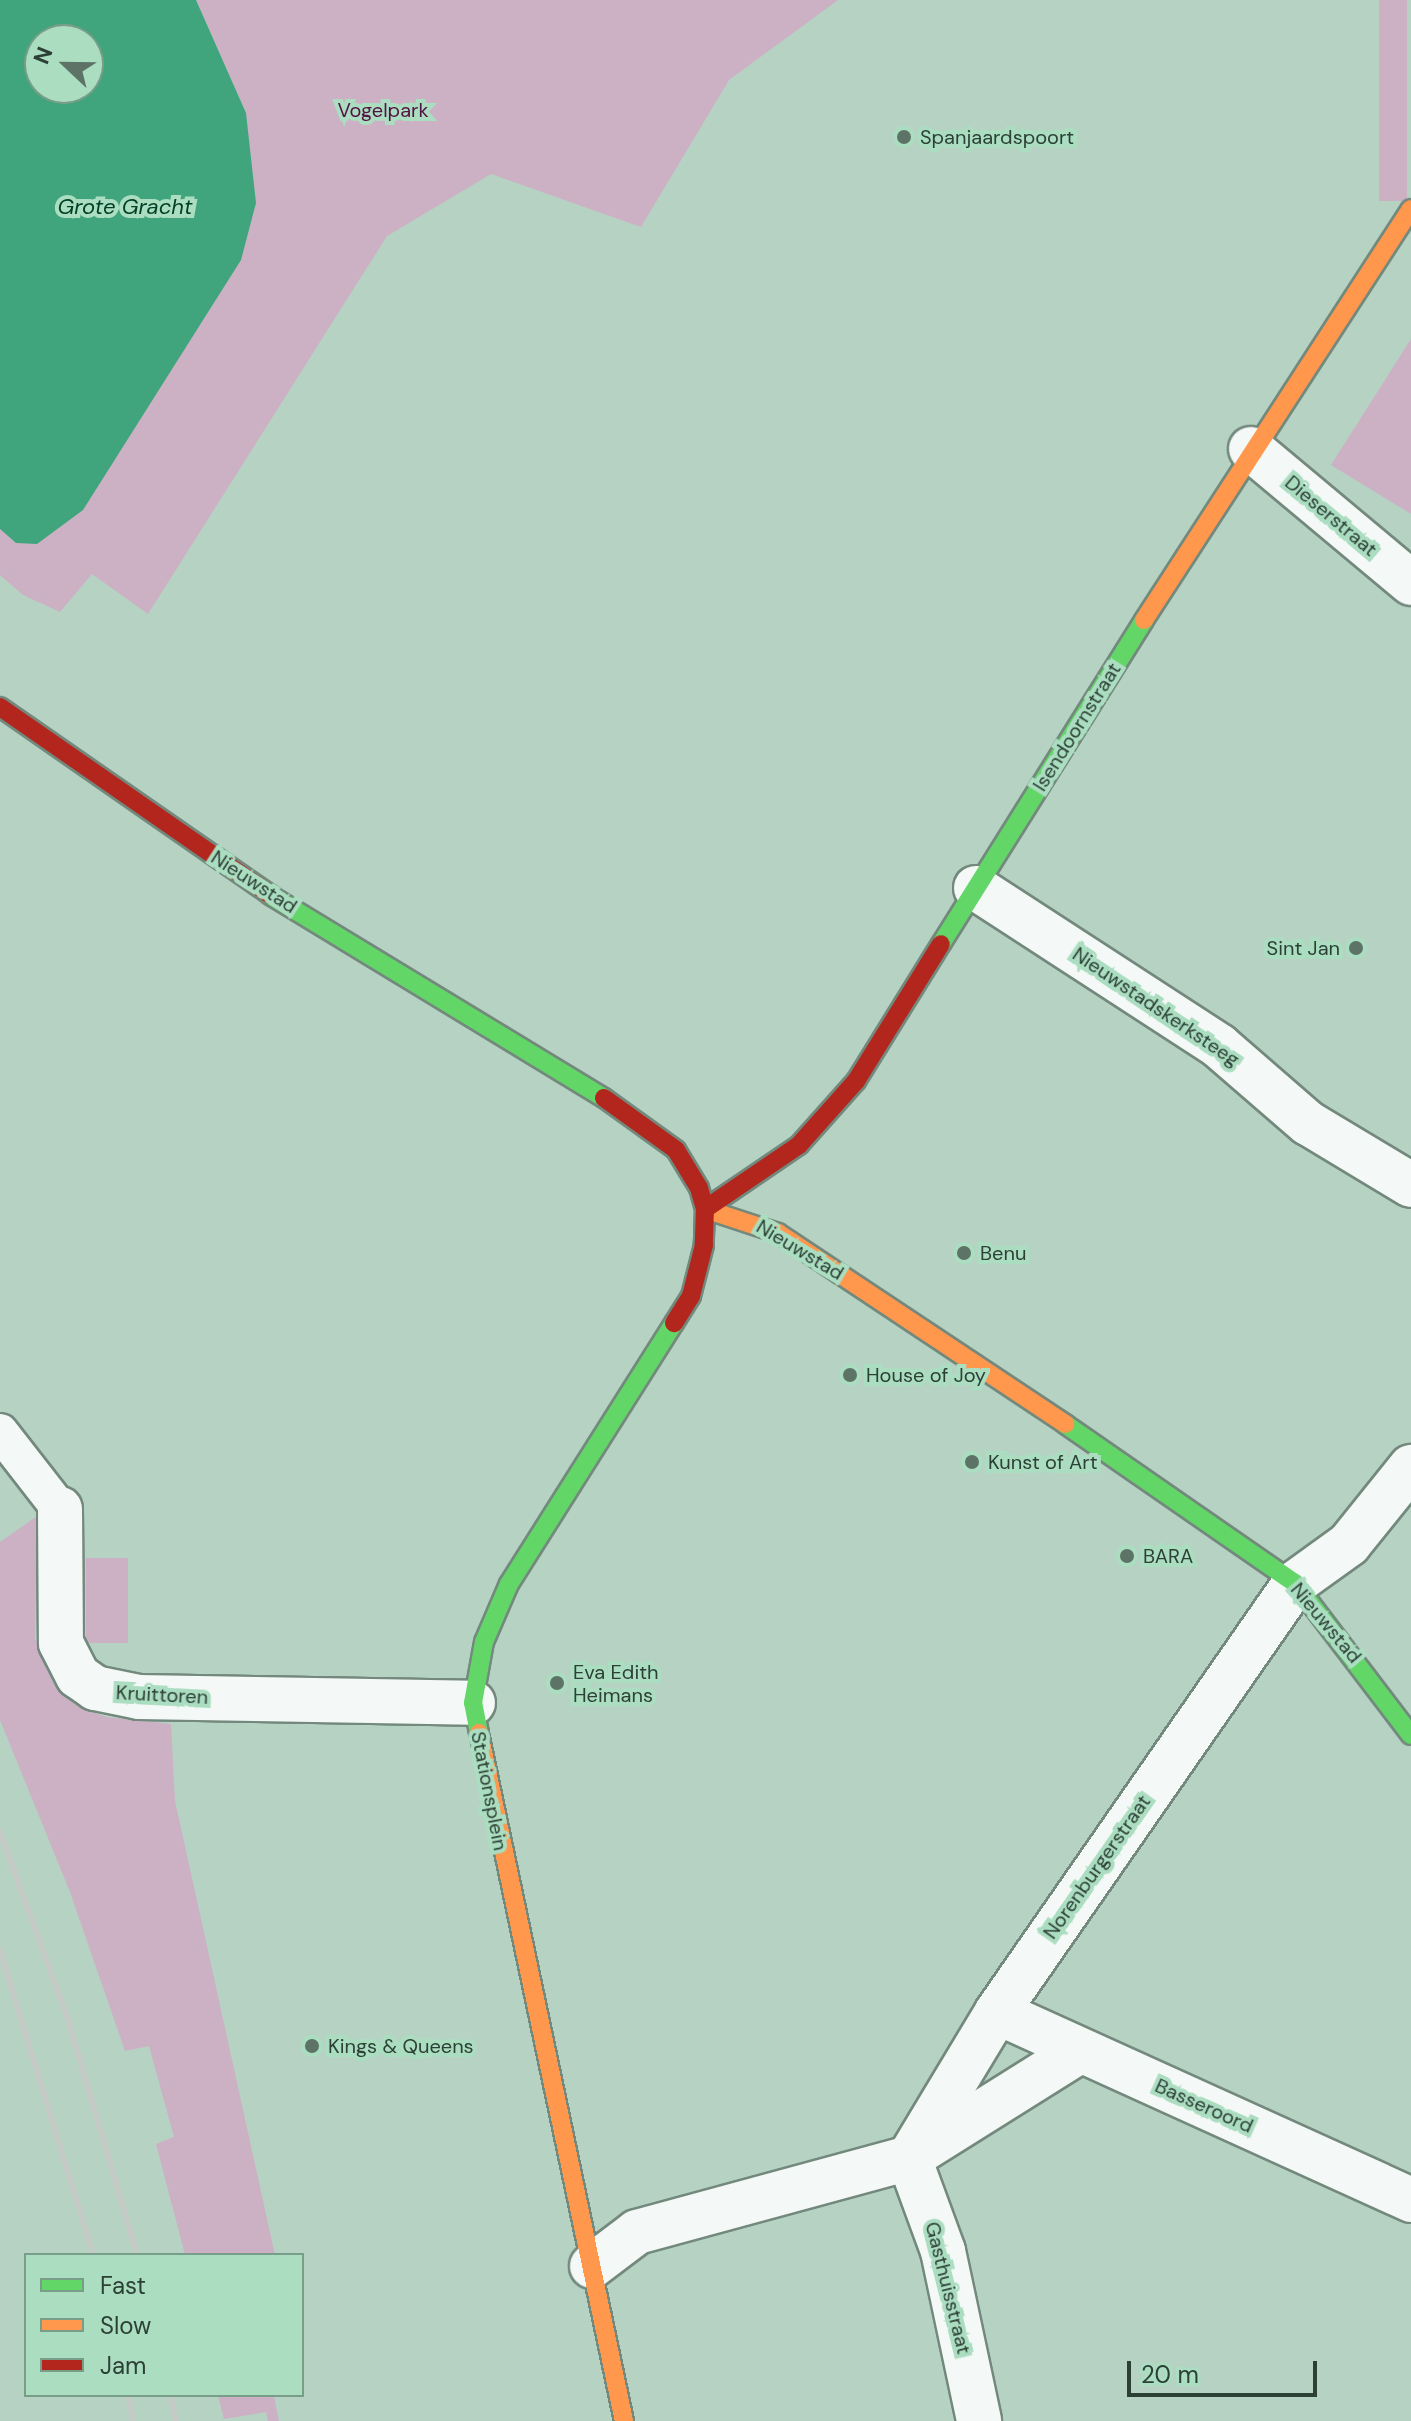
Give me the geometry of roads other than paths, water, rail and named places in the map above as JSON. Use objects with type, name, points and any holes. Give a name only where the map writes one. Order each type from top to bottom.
[{"type":"street","name":"Isendoornstraat","points":[[705,1209],[769,1169],[832,1111],[888,1033],[1251,449],[1411,209]]},
{"type":"street","name":"Dieserstraat","points":[[1251,449],[1411,583]]},
{"type":"street","name":"Nieuwstad","points":[[0,707],[260,889],[648,1125],[689,1168],[705,1209],[778,1233],[1221,1527],[1295,1583],[1341,1637],[1411,1735]]},
{"type":"street","name":"Nieuwstadskerksteeg","points":[[976,888],[1219,1046],[1308,1123],[1411,1185]]},
{"type":"street","name":"Stationsplein","points":[[624,2421],[473,1703],[484,1642],[509,1584],[691,1296],[704,1245],[705,1209]]},
{"type":"street","name":"Norenburgerstraat","points":[[909,2158],[997,2012],[1295,1583],[1349,1544],[1411,1467]]},
{"type":"street","name":"Kruittoren","points":[[60,1509],[61,1643],[78,1676],[95,1688],[139,1697],[473,1703]]},
{"type":"street","name":"Basseroord","points":[[997,2012],[1078,2052],[1411,2200]]},
{"type":"street","points":[[592,2266],[637,2232],[909,2158],[1078,2052]]},
{"type":"street","name":"Gasthuisstraat","points":[[909,2158],[943,2251],[979,2421]]},
{"type":"lane","points":[[0,1432],[60,1509]]},
{"type":"water","name":"Grote Gracht","points":[[0,0],[196,0],[246,113],[256,203],[241,260],[83,510],[37,544],[16,543],[0,529]]},
{"type":"railway","points":[[0,1832],[68,2020],[136,2253]]},
{"type":"railway","points":[[0,1950],[92,2253]]},
{"type":"railway","points":[[128,2397],[133,2421]]},
{"type":"railway","points":[[170,2397],[176,2421]]},
{"type":"place","name":"Spanjaardspoort","points":[[904,137]]},
{"type":"place","name":"Sint Jan","points":[[1356,948]]},
{"type":"place","name":"Benu","points":[[964,1253]]},
{"type":"place","name":"House of Joy","points":[[850,1375]]},
{"type":"place","name":"Kunst of Art","points":[[972,1462]]},
{"type":"place","name":"BARA","points":[[1127,1556]]},
{"type":"place","name":"Eva Edith Heimans","points":[[557,1683]]},
{"type":"place","name":"Kings & Queens","points":[[312,2046]]},
{"type":"park label","name":"Vogelpark","points":[[383,110]]}]
